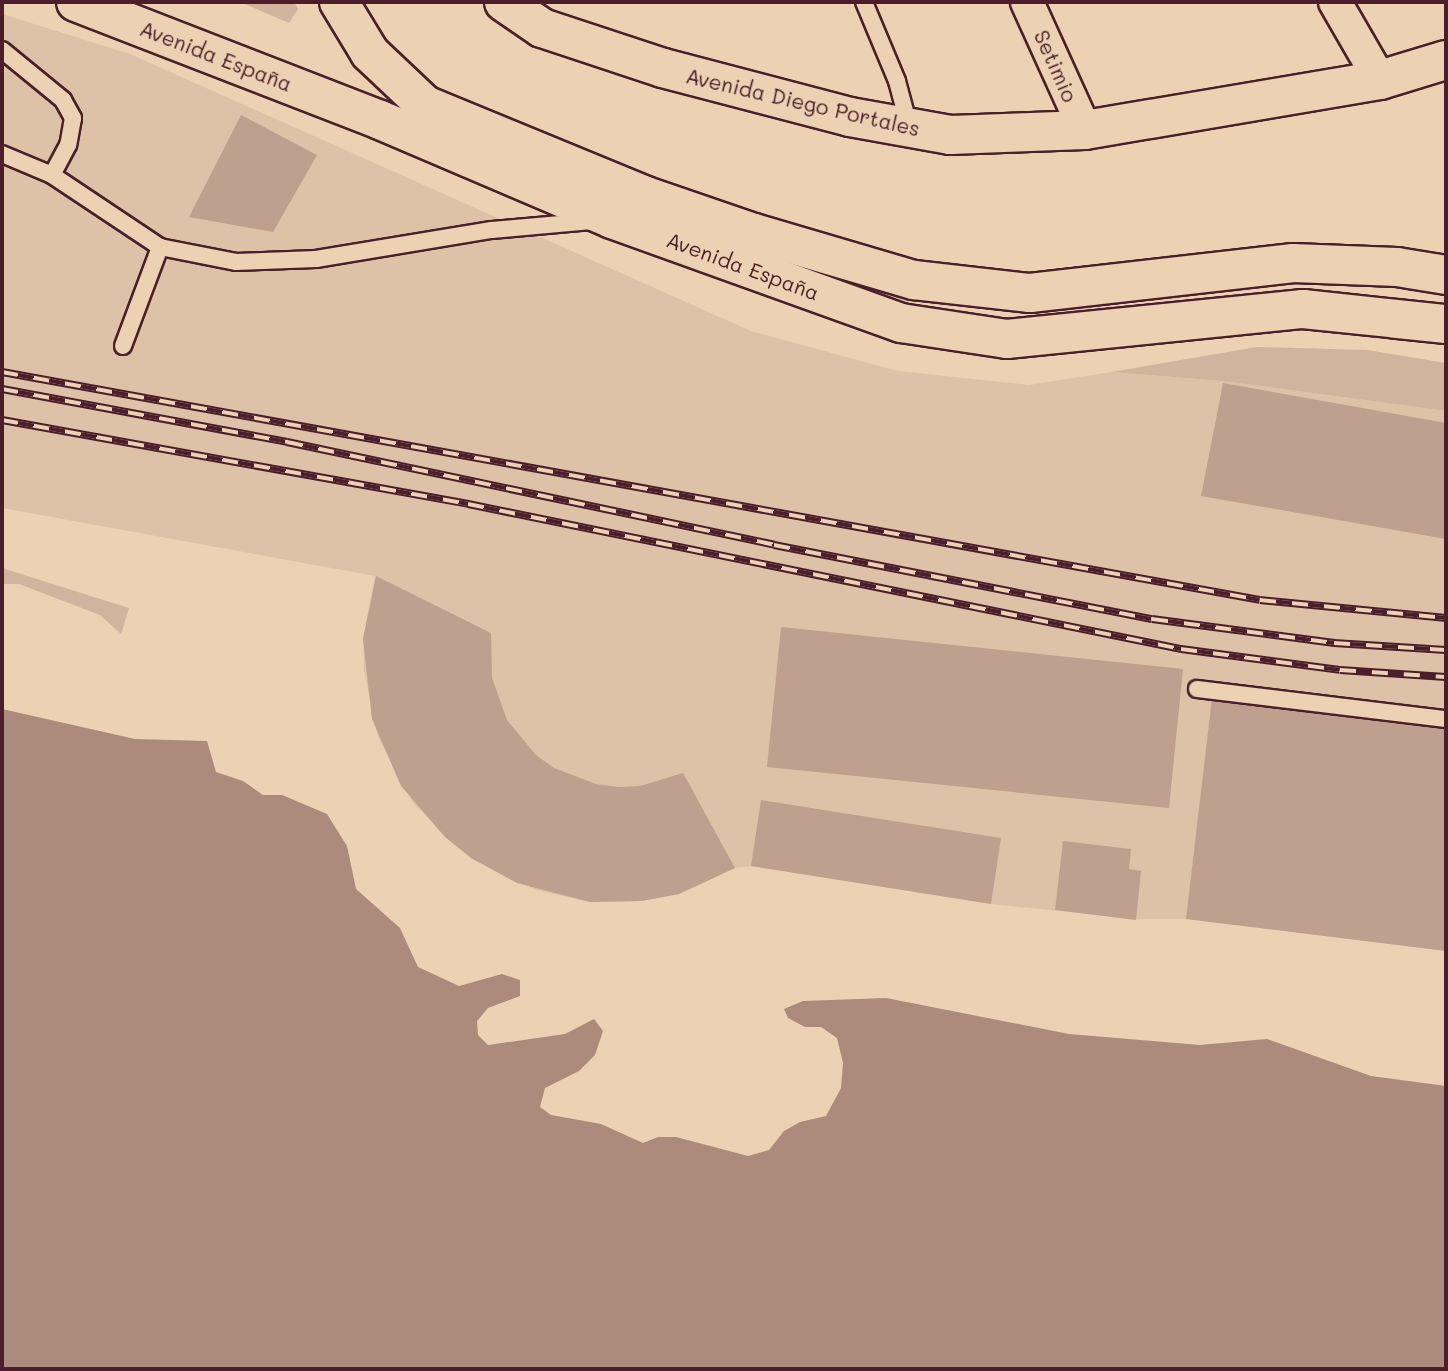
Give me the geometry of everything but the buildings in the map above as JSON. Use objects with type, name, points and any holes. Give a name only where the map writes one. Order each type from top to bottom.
[{"type":"main road","name":"Avenida España","points":[[76,2],[380,120],[612,219],[901,323],[975,337],[1040,338],[1303,309],[1446,324]]},
{"type":"main road","name":"Avenida España","points":[[339,2],[370,53],[425,105],[643,195],[754,233],[914,280],[1030,293],[1293,263],[1397,267],[1446,275]]},
{"type":"main road","name":"Avenida Diego Portales","points":[[504,2],[542,28],[651,64],[850,117],[950,135],[1085,130],[1380,80],[1446,60]]},
{"type":"street","name":"Setimio","points":[[1027,2],[1085,130]]},
{"type":"street","points":[[1335,2],[1380,80]]},
{"type":"lane","points":[[864,2],[897,81],[910,128]]},
{"type":"lane","points":[[2,50],[63,100],[73,118],[68,145],[52,175]]},
{"type":"lane","points":[[2,154],[52,175],[160,247],[236,262],[316,260],[492,230],[612,219]]},
{"type":"lane","points":[[123,346],[160,247]]},
{"type":"lane","points":[[1197,689],[1446,719]]},
{"type":"shaded area","points":[[240,2],[294,2],[298,9],[289,23]]},
{"type":"shaded area","points":[[2,14],[130,54],[751,331],[898,371],[1029,385],[1111,372],[1223,381],[1446,411],[1446,951],[1186,919],[1136,919],[991,904],[751,866],[735,868],[679,894],[642,901],[590,902],[536,890],[471,858],[414,804],[378,737],[364,670],[363,639],[375,576],[2,508]]},
{"type":"shaded area","points":[[1257,347],[1367,350],[1446,363],[1446,411],[1223,381],[1111,372]]},
{"type":"shaded area","points":[[2,568],[129,608],[121,634],[100,615],[19,584],[2,584]]},
{"type":"shaded area","points":[[2,709],[135,739],[207,741],[216,772],[243,781],[263,795],[282,795],[327,814],[347,846],[356,889],[400,928],[418,967],[459,986],[502,974],[520,980],[520,996],[488,1008],[477,1021],[478,1035],[488,1045],[565,1034],[594,1019],[603,1031],[595,1055],[579,1071],[545,1088],[540,1107],[551,1115],[601,1124],[643,1143],[658,1137],[676,1137],[748,1156],[769,1150],[784,1131],[800,1122],[826,1116],[841,1088],[843,1063],[837,1038],[821,1027],[805,1027],[788,1018],[784,1009],[803,1001],[886,998],[1069,1034],[1200,1045],[1267,1039],[1371,1076],[1446,1086],[1446,1369],[2,1369]]},
{"type":"railway","points":[[2,372],[1260,600],[1446,618]]},
{"type":"railway","points":[[2,389],[287,442],[774,545],[1152,619],[1334,643],[1446,650]]},
{"type":"railway","points":[[2,420],[468,504],[1181,649],[1340,670],[1446,677]]}]
